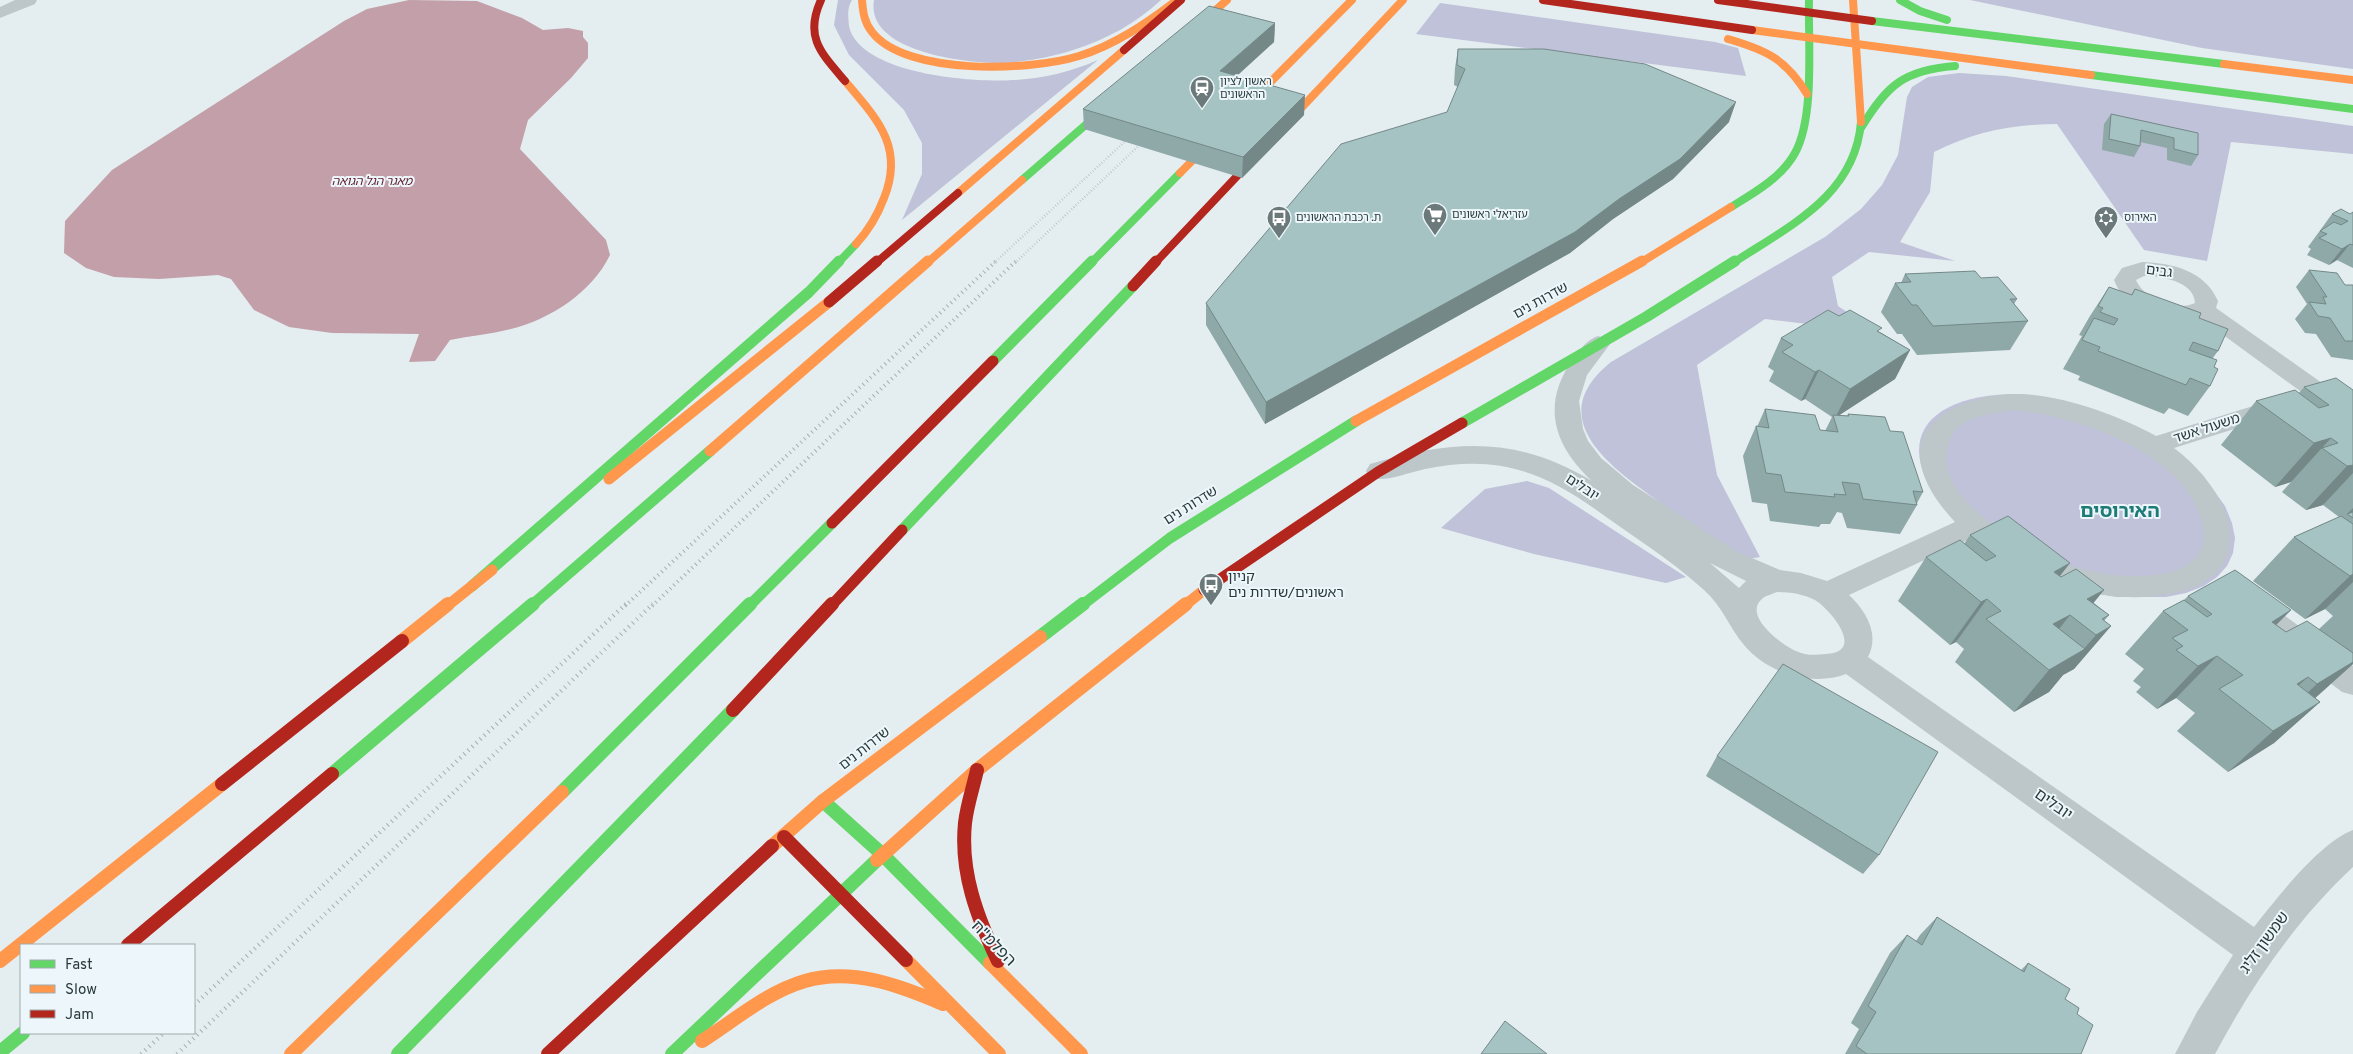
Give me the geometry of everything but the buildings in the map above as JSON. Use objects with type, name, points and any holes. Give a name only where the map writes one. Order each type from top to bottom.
[{"type":"main road","points":[[472,586],[809,292],[846,257],[871,226],[887,193],[893,172],[893,153],[882,128],[851,86],[829,64],[816,44],[812,22],[821,0]]},
{"type":"main road","points":[[862,0],[860,12],[864,24],[881,40],[898,50],[923,59],[986,69],[1058,61],[1101,47],[1139,26],[1177,0]]},
{"type":"main road","points":[[21,944],[716,394],[1082,88],[1181,0]]},
{"type":"main road","points":[[1183,39],[1227,0]]},
{"type":"main road","points":[[292,1054],[630,727],[1352,0]]},
{"type":"main road","points":[[398,1054],[688,757],[1402,0]]},
{"type":"main road","points":[[1543,0],[1808,38],[2353,109]]},
{"type":"main road","points":[[1718,0],[1854,19],[2353,80]]},
{"type":"main road","name":"שדרות נים","points":[[548,1054],[725,888],[823,801],[1170,538],[1345,427],[1668,247],[1770,182],[1782,169],[1798,145],[1806,118],[1809,0]]},
{"type":"main road","points":[[1852,0],[1857,44],[1861,128]]},
{"type":"main road","points":[[1900,0],[1920,11],[1948,21],[2086,47]]},
{"type":"main road","points":[[1586,6],[1748,44],[1784,63],[1795,72],[1807,94]]},
{"type":"main road","points":[[672,1054],[841,893],[977,770],[1218,579],[1378,472],[1716,274],[1821,203],[1836,188],[1850,167],[1861,128],[1882,94],[1893,84],[1904,77],[1935,67],[1990,69],[2150,83]]},
{"type":"main road","points":[[129,944],[479,651],[1120,95]]},
{"type":"main road","points":[[977,770],[965,823],[964,873],[971,904],[1012,986]]},
{"type":"main road","name":"הפלמ\"ח","points":[[823,801],[883,855],[1081,1054]]},
{"type":"main road","points":[[784,837],[999,1054]]},
{"type":"main road","points":[[0,961],[20,945]]},
{"type":"main road","points":[[682,1054],[770,999],[806,980],[836,978],[865,980],[895,986],[918,993],[958,1012]]},
{"type":"main road","points":[[0,1052],[22,1034]]},
{"type":"street","points":[[0,14],[28,0]]},
{"type":"street","points":[[2203,309],[2320,393],[2349,410]]},
{"type":"street","name":"יובלים","points":[[1598,344],[1574,377],[1566,399],[1569,427],[1585,457],[1608,480],[1720,557],[1742,568],[1779,581]]},
{"type":"street","name":"משעול אשד","points":[[2152,446],[2320,393]]},
{"type":"street","name":"משעול אשד","points":[[2006,403],[2057,407],[2099,419],[2152,446],[2188,475],[2200,489],[2216,519],[2218,533],[2212,558],[2203,568],[2175,582],[2156,586],[2128,586],[2088,581],[2048,568],[2018,555],[1974,525],[1952,502],[1942,487],[1935,473],[1932,458],[1933,446],[1937,435],[1944,425],[1966,411],[1980,406],[2006,403]]},
{"type":"street","name":"יובלים","points":[[1378,472],[1444,457],[1478,454],[1512,457],[1546,467],[1581,486],[1706,575],[1727,595],[1745,622]]},
{"type":"street","points":[[1827,593],[1974,525]]},
{"type":"street","points":[[2203,568],[2353,684]]},
{"type":"street","points":[[1779,581],[1801,583],[1827,593],[1847,610],[1858,630],[1859,644],[1848,660],[1827,667],[1809,667],[1790,662],[1765,648],[1752,636],[1745,622],[1743,608],[1746,597],[1760,585],[1779,581]]},
{"type":"street","name":"יובלים","points":[[1848,660],[2258,951]]},
{"type":"street","name":"שמשון זליג","points":[[2194,1054],[2219,1010],[2258,951],[2296,901],[2353,845]]},
{"type":"shaded area","points":[[838,0],[852,0],[848,15],[849,26],[857,42],[873,55],[895,65],[920,72],[946,77],[995,81],[1035,78],[1056,74],[1098,60],[902,220],[922,174],[922,143],[904,110],[849,55],[834,25]]},
{"type":"shaded area","points":[[874,0],[1161,0],[1142,16],[1120,30],[1073,50],[1031,60],[990,63],[923,52],[902,43],[886,32],[876,18]]},
{"type":"shaded area","points":[[1970,0],[2353,0],[2353,69],[2202,48]]},
{"type":"shaded area","points":[[1440,3],[1715,42],[1738,48],[1746,76],[1416,34]]},
{"type":"shaded area","points":[[1959,73],[2006,76],[2353,126],[2353,154],[2231,142],[2207,261],[2144,250],[2057,124],[2041,124],[1994,130],[1964,139],[1934,152],[1930,192],[1900,242],[1955,261],[1869,252],[1832,277],[1838,306],[1859,320],[1842,328],[1765,319],[1697,365],[1717,475],[1760,557],[1748,559],[1737,556],[1643,491],[1606,459],[1592,442],[1583,423],[1582,404],[1591,383],[1611,362],[1825,237],[1861,209],[1882,185],[1898,155],[1907,97],[1912,87],[1928,77]]},
{"type":"shaded area","points":[[2009,394],[2032,395],[2201,473],[2225,506],[2232,523],[2235,538],[2233,553],[2227,566],[2217,577],[2204,586],[2186,593],[2166,597],[2116,597],[2089,592],[1953,519],[1934,493],[1922,470],[1919,449],[1923,431],[1935,417],[1953,405],[1978,398]]},
{"type":"shaded area","points":[[1527,481],[1549,488],[1686,577],[1666,583],[1534,554],[1441,528],[1485,489]]},
{"type":"water","name":"מאגר הגל הגואה","points":[[409,0],[477,1],[522,18],[543,30],[568,28],[583,31],[583,37],[588,43],[588,58],[571,78],[528,120],[520,149],[606,240],[610,255],[593,281],[569,302],[555,311],[526,324],[503,331],[450,340],[435,361],[409,362],[419,334],[332,333],[289,327],[254,310],[231,279],[218,275],[159,279],[114,277],[86,268],[64,253],[65,221],[112,170],[344,21],[367,9]]},
{"type":"railway","points":[[994,263],[1134,133]]},
{"type":"railway","points":[[1015,263],[1148,137]]},
{"type":"railway","points":[[625,606],[996,261]]},
{"type":"railway","points":[[652,606],[1016,261]]},
{"type":"railway","points":[[195,1004],[626,604]]},
{"type":"railway","points":[[177,1054],[653,604]]},
{"type":"railway","points":[[141,1054],[163,1034]]},
{"type":"traffic: fast","points":[[1731,207],[1766,184],[1782,170],[1795,153],[1800,140],[1807,102],[1809,0]]},
{"type":"traffic: fast","points":[[1900,0],[1920,11],[1947,20]]},
{"type":"traffic: fast","points":[[1872,21],[2224,64]]},
{"type":"traffic: fast","points":[[1861,128],[1879,100],[1898,81],[1921,70],[1955,66]]},
{"type":"traffic: fast","points":[[2091,75],[2353,109]]},
{"type":"traffic: fast","points":[[1022,180],[1112,102]]},
{"type":"traffic: fast","points":[[1462,423],[1683,295],[1808,213],[1836,187],[1847,173],[1857,148],[1861,122]]},
{"type":"traffic: fast","points":[[993,361],[1180,173]]},
{"type":"traffic: fast","points":[[472,586],[809,292],[856,244]]},
{"type":"traffic: fast","points":[[902,530],[1133,286]]},
{"type":"traffic: fast","points":[[1040,637],[1170,538],[1356,421]]},
{"type":"traffic: fast","points":[[332,774],[479,651],[710,451]]},
{"type":"traffic: fast","points":[[562,792],[832,523]]},
{"type":"traffic: fast","points":[[398,1054],[733,710]]},
{"type":"traffic: fast","points":[[823,801],[883,855],[990,963]]},
{"type":"traffic: fast","points":[[672,1054],[877,860]]},
{"type":"traffic: fast","points":[[0,1052],[22,1034]]},
{"type":"traffic: slow","points":[[862,0],[864,19],[872,33],[886,44],[905,53],[927,59],[950,64],[992,68],[1035,66],[1092,51],[1130,32],[1177,0]]},
{"type":"traffic: slow","points":[[1191,32],[1227,0]]},
{"type":"traffic: slow","points":[[1180,173],[1352,0]]},
{"type":"traffic: slow","points":[[1240,173],[1403,0]]},
{"type":"traffic: slow","points":[[1853,0],[1861,122]]},
{"type":"traffic: slow","points":[[1752,30],[2091,75]]},
{"type":"traffic: slow","points":[[1728,39],[1775,56],[1791,71],[1807,94]]},
{"type":"traffic: slow","points":[[958,193],[1124,50]]},
{"type":"traffic: slow","points":[[2224,64],[2353,80]]},
{"type":"traffic: slow","points":[[845,81],[879,124],[892,152],[893,168],[889,186],[881,206],[856,244]]},
{"type":"traffic: slow","points":[[710,451],[1022,180]]},
{"type":"traffic: slow","points":[[1356,421],[1668,247],[1731,207]]},
{"type":"traffic: slow","points":[[609,479],[829,302]]},
{"type":"traffic: slow","points":[[402,641],[492,570]]},
{"type":"traffic: slow","points":[[877,860],[977,770],[1204,590]]},
{"type":"traffic: slow","points":[[772,846],[823,801],[1040,637]]},
{"type":"traffic: slow","points":[[21,944],[222,784]]},
{"type":"traffic: slow","points":[[291,1054],[562,792]]},
{"type":"traffic: slow","points":[[0,961],[20,945]]},
{"type":"traffic: slow","points":[[906,960],[999,1054]]},
{"type":"traffic: slow","points":[[990,963],[1081,1054]]},
{"type":"traffic: slow","points":[[702,1041],[778,992],[805,981],[822,977],[840,976],[876,980],[943,1004]]},
{"type":"traffic: jam","points":[[821,0],[815,13],[814,34],[822,53],[845,81]]},
{"type":"traffic: jam","points":[[1124,50],[1181,0]]},
{"type":"traffic: jam","points":[[1543,0],[1752,30]]},
{"type":"traffic: jam","points":[[1718,0],[1872,21]]},
{"type":"traffic: jam","points":[[1133,286],[1240,173]]},
{"type":"traffic: jam","points":[[829,302],[958,193]]},
{"type":"traffic: jam","points":[[832,523],[993,361]]},
{"type":"traffic: jam","points":[[1204,590],[1378,472],[1462,423]]},
{"type":"traffic: jam","points":[[733,710],[902,530]]},
{"type":"traffic: jam","points":[[222,784],[402,641]]},
{"type":"traffic: jam","points":[[977,770],[965,823],[965,859],[971,894],[983,928],[998,961]]},
{"type":"traffic: jam","points":[[129,944],[332,774]]},
{"type":"traffic: jam","points":[[784,837],[906,960]]},
{"type":"traffic: jam","points":[[548,1054],[772,846]]},
{"type":"place","name":"ראשון לציון הראשונים","points":[[1202,109]]},
{"type":"place","name":"עזריאלי ראשונים","points":[[1435,236]]},
{"type":"place","name":"ת. רכבת הראשונים","points":[[1279,239]]},
{"type":"place","name":"האירוס","points":[[2106,239]]},
{"type":"place","name":"קניון ראשונים/שדרות נים","points":[[1211,606]]},
{"type":"district","name":"האירוסים","points":[[2120,512]]}]
